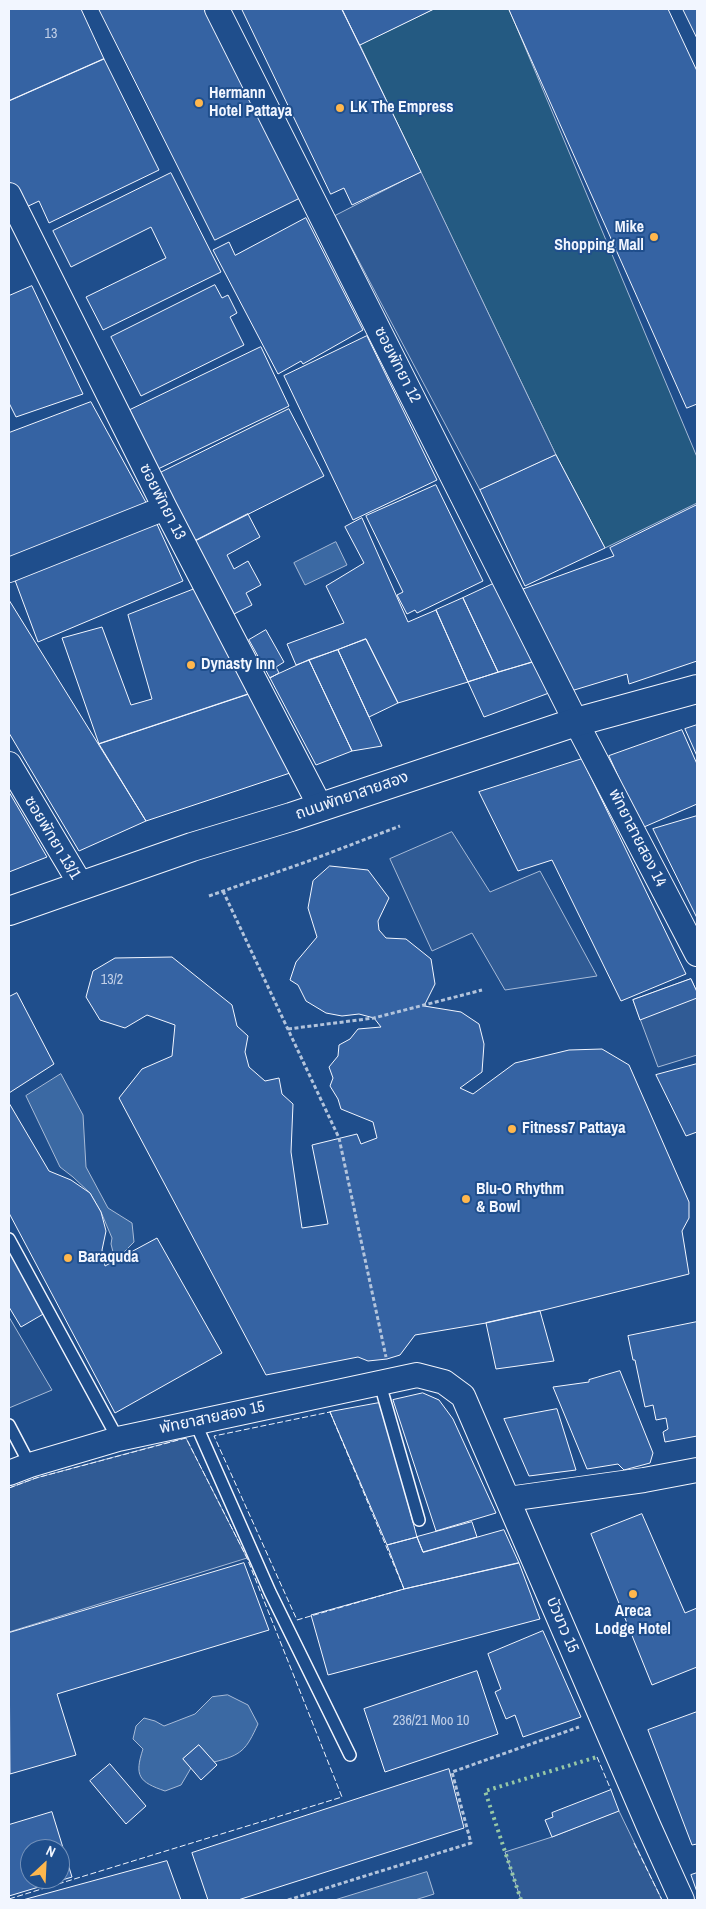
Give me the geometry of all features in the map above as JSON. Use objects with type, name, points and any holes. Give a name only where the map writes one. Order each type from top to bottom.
[{"type":"main road","name":"ถนนพัทยาสายสอง","points":[[9,911],[81,885],[576,722],[697,688]]},
{"type":"street","name":"ซอยพัทยา 12","points":[[217,9],[576,722]]},
{"type":"street","name":"ซอยพัทยา 13","points":[[9,196],[165,508],[320,806]]},
{"type":"street","points":[[9,570],[165,508]]},
{"type":"street","name":"พัทยาสายสอง 14","points":[[576,722],[697,954]]},
{"type":"street","name":"ซอยพัทยา 13/1","points":[[9,764],[81,885]]},
{"type":"street","name":"พัทยาสายสอง 15","points":[[20,1469],[118,1439],[417,1375]]},
{"type":"street","name":"บัวขาว 15","points":[[417,1375],[444,1382],[463,1396],[682,1900]]},
{"type":"street","points":[[508,1499],[644,1480],[697,1470]]},
{"type":"lane","points":[[9,1239],[118,1439]]},
{"type":"lane","points":[[380,1384],[419,1520]]},
{"type":"lane","points":[[195,1422],[270,1592],[350,1755]]},
{"type":"lane","points":[[9,1425],[20,1469]]},
{"type":"path","points":[[209,896],[400,826]]},
{"type":"path","points":[[223,891],[339,1138],[386,1359]]},
{"type":"path","points":[[288,1029],[374,1018],[482,990]]},
{"type":"path","points":[[288,1900],[471,1843],[452,1772],[603,1719]]},
{"type":"shaded area","points":[[434,9],[509,9],[697,457],[697,503],[605,548],[556,455],[360,45]]},
{"type":"shaded area","points":[[421,172],[556,455],[480,490],[335,216]]},
{"type":"shaded area","points":[[336,542],[347,565],[305,585],[294,563]]},
{"type":"shaded area","points":[[452,832],[490,892],[540,871],[597,976],[505,990],[472,933],[432,951],[390,859]]},
{"type":"shaded area","points":[[691,979],[697,992],[697,1055],[658,1067],[633,1000]]},
{"type":"shaded area","points":[[61,1074],[83,1115],[86,1167],[108,1208],[132,1223],[134,1242],[118,1258],[113,1252],[112,1238],[101,1212],[90,1193],[60,1167],[26,1096]]},
{"type":"shaded area","points":[[9,1317],[52,1390],[9,1408]]},
{"type":"shaded area","points":[[186,1438],[247,1558],[9,1632],[9,1488],[36,1478]]},
{"type":"shaded area","points":[[228,1695],[248,1705],[258,1724],[246,1746],[231,1757],[214,1762],[199,1745],[183,1759],[191,1768],[181,1785],[165,1791],[144,1781],[139,1772],[143,1749],[133,1739],[136,1726],[144,1718],[164,1726],[195,1714],[212,1697]]},
{"type":"shaded area","points":[[619,1811],[662,1900],[521,1900],[505,1852],[552,1837]]},
{"type":"shaded area","points":[[427,1872],[434,1894],[415,1900],[335,1900]]},
{"type":"building","points":[[9,9],[81,9],[104,59],[9,101]]},
{"type":"building","name":"Hermann Hotel Pattaya","points":[[99,9],[204,9],[300,198],[215,240]]},
{"type":"building","name":"LK The Empress","points":[[242,9],[342,9],[421,172],[352,205],[344,188],[331,194]]},
{"type":"building","points":[[342,9],[434,9],[360,45]]},
{"type":"building","name":"Mike Shopping Mall","points":[[509,9],[668,9],[697,71],[697,404],[687,408]]},
{"type":"building","points":[[683,9],[697,9],[697,38]]},
{"type":"building","points":[[104,59],[159,170],[49,223],[39,201],[22,209],[9,181],[9,101]]},
{"type":"building","points":[[171,173],[221,272],[103,330],[86,297],[166,258],[151,227],[71,267],[53,231]]},
{"type":"building","points":[[306,218],[363,330],[303,364],[301,361],[278,374],[213,250],[229,242],[235,255]]},
{"type":"building","points":[[215,285],[222,298],[228,295],[237,313],[230,317],[244,345],[141,396],[111,337]]},
{"type":"building","points":[[32,286],[83,394],[16,417],[9,403],[9,296]]},
{"type":"building","points":[[367,336],[437,480],[353,520],[284,376]]},
{"type":"building","points":[[261,347],[289,406],[158,469],[130,410]]},
{"type":"building","points":[[91,402],[149,508],[9,565],[9,433]]},
{"type":"building","points":[[289,409],[324,476],[195,541],[160,473]]},
{"type":"building","points":[[556,455],[605,548],[525,586],[480,490]]},
{"type":"building","points":[[436,485],[483,581],[417,613],[415,610],[407,614],[397,595],[403,592],[366,516]]},
{"type":"building","points":[[697,505],[697,661],[629,684],[627,674],[571,691],[523,589],[614,556],[610,548]]},
{"type":"building","points":[[248,514],[260,537],[227,555],[234,569],[248,561],[261,585],[246,593],[252,605],[234,614],[195,541]]},
{"type":"building","points":[[362,518],[408,622],[436,610],[468,682],[398,703],[366,639],[296,665],[287,644],[344,623],[326,586],[364,563],[345,527]]},
{"type":"building","points":[[156,522],[183,581],[38,642],[13,575]]},
{"type":"building","points":[[493,584],[533,662],[498,672],[463,598]]},
{"type":"building","name":"Dynasty Inn","points":[[197,588],[255,692],[99,744],[62,638],[102,627],[131,705],[152,699],[128,615]]},
{"type":"building","points":[[463,598],[498,672],[468,682],[436,610]]},
{"type":"building","points":[[9,600],[146,821],[79,851],[9,733]]},
{"type":"building","points":[[266,630],[284,662],[276,667],[279,673],[270,678],[249,640]]},
{"type":"building","points":[[366,639],[398,703],[369,717],[338,650]]},
{"type":"building","points":[[338,650],[382,746],[352,751],[309,660]]},
{"type":"building","points":[[309,660],[352,751],[316,765],[270,678]]},
{"type":"building","points":[[533,662],[549,693],[484,717],[468,682]]},
{"type":"building","points":[[255,692],[290,773],[146,821],[99,744]]},
{"type":"building","points":[[697,725],[697,756],[685,729]]},
{"type":"building","points":[[682,730],[697,764],[697,804],[644,827],[629,800],[609,756]]},
{"type":"building","points":[[582,759],[686,974],[621,1001],[552,860],[518,871],[479,792]]},
{"type":"building","points":[[9,792],[47,857],[9,872]]},
{"type":"building","points":[[697,816],[697,918],[653,829]]},
{"type":"building","points":[[330,866],[368,870],[389,898],[378,921],[379,930],[386,938],[406,939],[431,959],[435,984],[424,1006],[461,1012],[479,1024],[484,1044],[482,1072],[460,1088],[473,1094],[515,1063],[569,1050],[602,1049],[629,1065],[689,1202],[689,1218],[682,1231],[689,1274],[540,1311],[486,1323],[415,1335],[400,1355],[387,1359],[368,1361],[358,1357],[266,1375],[119,1098],[142,1069],[172,1056],[175,1025],[147,1015],[125,1028],[100,1020],[86,997],[93,971],[115,958],[172,957],[232,1005],[237,1026],[248,1036],[245,1052],[249,1067],[265,1081],[279,1078],[282,1094],[293,1104],[291,1152],[302,1228],[328,1224],[312,1145],[357,1134],[361,1144],[377,1138],[373,1122],[341,1109],[338,1099],[330,1086],[333,1078],[329,1067],[338,1056],[339,1045],[350,1039],[358,1029],[381,1027],[374,1018],[359,1014],[342,1016],[326,1013],[306,1001],[298,985],[290,980],[296,962],[317,937],[308,908],[313,881]]},
{"type":"building","points":[[691,979],[697,992],[697,998],[640,1020],[633,1000]]},
{"type":"building","points":[[17,993],[54,1064],[9,1093],[9,997]]},
{"type":"building","points":[[697,1064],[697,1132],[686,1136],[656,1075]]},
{"type":"building","name":"Baraquda","points":[[9,1103],[49,1171],[71,1180],[90,1193],[101,1212],[106,1231],[102,1250],[105,1266],[157,1238],[222,1353],[115,1413],[9,1213]]},
{"type":"building","points":[[9,1251],[45,1313],[21,1327],[9,1307]]},
{"type":"building","points":[[540,1311],[554,1361],[496,1369],[486,1323]]},
{"type":"building","points":[[697,1322],[697,1436],[665,1442],[663,1432],[668,1429],[666,1418],[656,1420],[653,1405],[645,1407],[628,1336]]},
{"type":"building","points":[[620,1371],[653,1453],[650,1463],[624,1470],[618,1464],[587,1469],[553,1387],[589,1382],[589,1380]]},
{"type":"building","points":[[423,1393],[439,1400],[453,1419],[496,1513],[436,1531],[393,1400]]},
{"type":"building","points":[[379,1403],[417,1537],[387,1545],[330,1412]]},
{"type":"building","points":[[557,1409],[576,1470],[529,1476],[504,1419]]},
{"type":"building","points":[[642,1514],[685,1613],[697,1608],[697,1667],[652,1685],[591,1534]]},
{"type":"building","points":[[472,1522],[477,1537],[423,1552],[417,1537]]},
{"type":"building","points":[[504,1530],[519,1563],[404,1589],[387,1545],[417,1537],[423,1552]]},
{"type":"building","points":[[244,1563],[269,1630],[57,1694],[76,1755],[10,1774],[9,1633]]},
{"type":"building","points":[[519,1563],[540,1619],[328,1675],[311,1615],[404,1589]]},
{"type":"building","points":[[543,1631],[581,1717],[523,1737],[515,1715],[506,1719],[495,1692],[501,1689],[488,1654]]},
{"type":"building","points":[[477,1671],[498,1734],[385,1772],[364,1709]]},
{"type":"building","points":[[697,1712],[697,1844],[692,1845],[648,1730]]},
{"type":"building","points":[[199,1745],[217,1765],[201,1780],[183,1759]]},
{"type":"building","points":[[110,1764],[146,1806],[126,1824],[90,1781]]},
{"type":"building","points":[[449,1769],[464,1828],[238,1900],[208,1900],[192,1853]]},
{"type":"building","points":[[611,1790],[619,1811],[552,1837],[545,1820],[553,1817],[552,1813]]},
{"type":"building","points":[[52,1812],[60,1839],[20,1839],[20,1889],[32,1889],[9,1896],[9,1825]]},
{"type":"building","points":[[167,1861],[181,1900],[23,1900],[70,1889],[70,1887]]},
{"type":"building","points":[[697,1873],[697,1892],[691,1875]]},
{"type":"hedge","points":[[521,1900],[485,1791],[597,1757]]},
{"type":"fence","points":[[330,1412],[404,1589],[297,1620],[214,1436],[330,1412]]},
{"type":"fence","points":[[9,1488],[36,1478],[186,1438],[247,1558],[342,1797],[9,1899]]},
{"type":"fence","points":[[597,1757],[611,1790]]},
{"type":"fence","points":[[634,1843],[662,1900]]},
{"type":"place","name":"Hermann Hotel Pattaya","points":[[199,103]]},
{"type":"place","name":"LK The Empress","points":[[340,108]]},
{"type":"place","name":"Mike Shopping Mall","points":[[654,237]]},
{"type":"place","name":"Dynasty Inn","points":[[191,665]]},
{"type":"place","name":"Fitness7 Pattaya","points":[[512,1129]]},
{"type":"place","name":"Blu-O Rhythm & Bowl","points":[[466,1199]]},
{"type":"place","name":"Baraquda","points":[[68,1258]]},
{"type":"place","name":"Areca Lodge Hotel","points":[[633,1594]]}]
